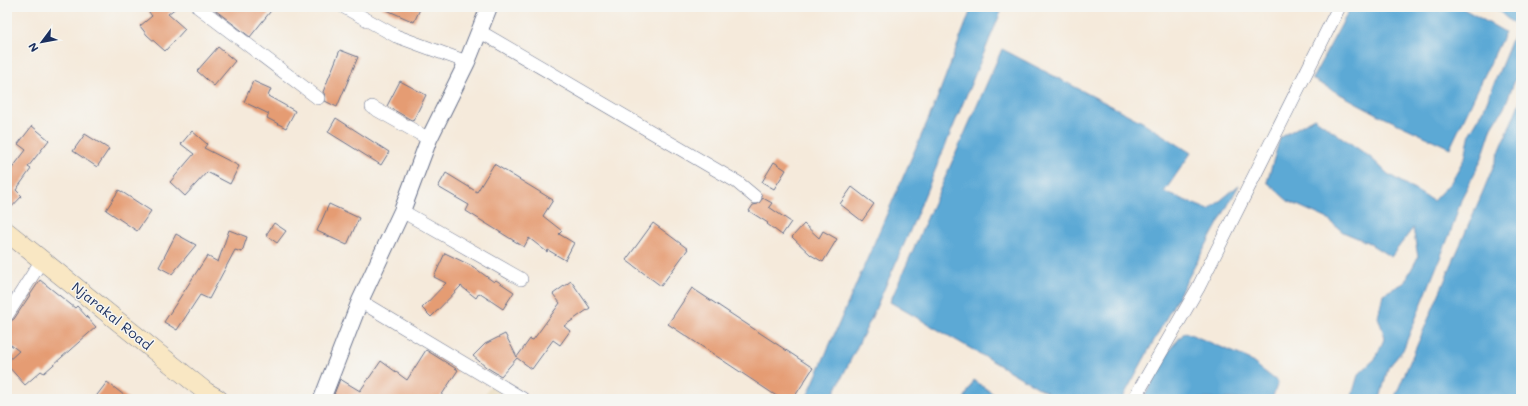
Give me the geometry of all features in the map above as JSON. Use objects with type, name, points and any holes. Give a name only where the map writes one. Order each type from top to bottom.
[{"type":"main road","name":"Njarakal Road","points":[[7,232],[206,392],[218,399]]},
{"type":"street","points":[[198,7],[318,98]]},
{"type":"street","points":[[344,7],[396,36],[466,62]]},
{"type":"street","points":[[322,399],[360,301],[402,211],[429,139],[466,62],[489,7]]},
{"type":"street","points":[[1134,399],[1198,288],[1339,7]]},
{"type":"street","points":[[479,31],[737,182],[755,197]]},
{"type":"street","points":[[372,107],[429,139]]},
{"type":"street","points":[[402,211],[521,279]]},
{"type":"street","points":[[7,315],[42,260]]},
{"type":"street","points":[[360,301],[523,399]]},
{"type":"shaded area","points":[[492,383],[519,399],[482,399]]},
{"type":"water","points":[[972,7],[1003,7],[909,233],[870,321],[831,399],[806,399],[935,104]]},
{"type":"water","points":[[1351,7],[1460,7],[1505,32],[1450,148],[1383,117],[1312,79]]},
{"type":"water","points":[[1494,7],[1521,7],[1521,65],[1504,108],[1492,127],[1481,161],[1462,197],[1451,231],[1403,350],[1388,368],[1380,399],[1351,399],[1358,375],[1375,359],[1385,337],[1378,317],[1383,294],[1404,283],[1418,257],[1413,228],[1391,257],[1367,242],[1343,232],[1326,218],[1288,201],[1267,182],[1280,138],[1314,118],[1370,157],[1388,174],[1433,201],[1451,182],[1465,157],[1470,133],[1483,111],[1517,27]]},
{"type":"water","points":[[1002,49],[1144,123],[1191,153],[1164,192],[1209,210],[1239,185],[1122,399],[1058,399],[890,302]]},
{"type":"water","points":[[1521,99],[1521,399],[1394,399],[1484,189]]},
{"type":"water","points":[[1185,332],[1247,358],[1278,382],[1272,399],[1143,399],[1170,349]]},
{"type":"water","points":[[974,380],[1000,399],[964,399]]},
{"type":"building","points":[[145,7],[177,7],[168,14],[185,29],[165,51],[147,35],[140,26],[152,16]]},
{"type":"building","points":[[211,7],[274,7],[250,37]]},
{"type":"building","points":[[380,7],[421,7],[414,22]]},
{"type":"building","points":[[218,47],[235,61],[214,86],[197,71]]},
{"type":"building","points":[[340,50],[358,57],[337,107],[325,101],[325,95],[323,92]]},
{"type":"building","points":[[253,81],[271,89],[268,96],[295,111],[286,128],[267,118],[269,114],[244,102]]},
{"type":"building","points":[[400,81],[426,95],[413,121],[387,106]]},
{"type":"building","points":[[336,118],[389,152],[381,165],[328,132]]},
{"type":"building","points":[[32,126],[49,140],[28,167],[31,169],[16,190],[22,196],[7,212],[7,175],[26,150],[18,144]]},
{"type":"building","points":[[192,131],[207,144],[204,148],[239,166],[230,184],[207,172],[185,196],[170,182],[194,154],[181,144]]},
{"type":"building","points":[[85,134],[109,149],[97,167],[73,151]]},
{"type":"building","points":[[774,162],[786,170],[774,189],[762,182]]},
{"type":"building","points":[[494,164],[553,200],[543,216],[562,231],[559,234],[574,243],[565,260],[548,250],[547,252],[529,238],[524,247],[466,211],[469,205],[438,187],[446,173],[477,192]]},
{"type":"building","points":[[852,187],[874,204],[862,221],[840,204]]},
{"type":"building","points":[[119,190],[151,211],[137,231],[106,210]]},
{"type":"building","points":[[763,198],[772,203],[769,207],[791,222],[782,235],[767,224],[768,223],[749,211],[753,205],[758,204]]},
{"type":"building","points":[[329,204],[359,218],[347,245],[317,231]]},
{"type":"building","points":[[274,223],[286,231],[277,243],[266,235]]},
{"type":"building","points":[[653,223],[688,249],[661,286],[626,260]]},
{"type":"building","points":[[804,224],[819,238],[823,231],[837,239],[823,262],[811,255],[792,237]]},
{"type":"building","points":[[229,230],[247,237],[242,252],[235,250],[209,299],[200,295],[177,330],[164,322],[207,256],[218,262]]},
{"type":"building","points":[[176,234],[196,245],[172,274],[159,267]]},
{"type":"building","points":[[445,253],[472,266],[494,282],[496,280],[514,292],[503,309],[479,293],[476,298],[461,286],[431,317],[422,308],[446,283],[434,277]]},
{"type":"building","points":[[40,280],[75,308],[77,306],[96,327],[44,373],[41,371],[25,385],[7,365],[7,362],[19,351],[7,342],[7,323],[14,319]]},
{"type":"building","points":[[571,281],[590,308],[564,326],[570,331],[560,345],[553,340],[532,369],[517,358],[501,376],[486,367],[473,356],[485,344],[505,334],[517,357],[530,339],[533,340],[560,303],[553,294]]},
{"type":"building","points":[[692,288],[813,368],[793,399],[781,399],[668,324]]},
{"type":"building","points":[[426,350],[458,370],[439,399],[342,399],[334,394],[340,379],[360,391],[381,361],[407,380]]},
{"type":"building","points":[[107,382],[129,399],[94,399]]}]
